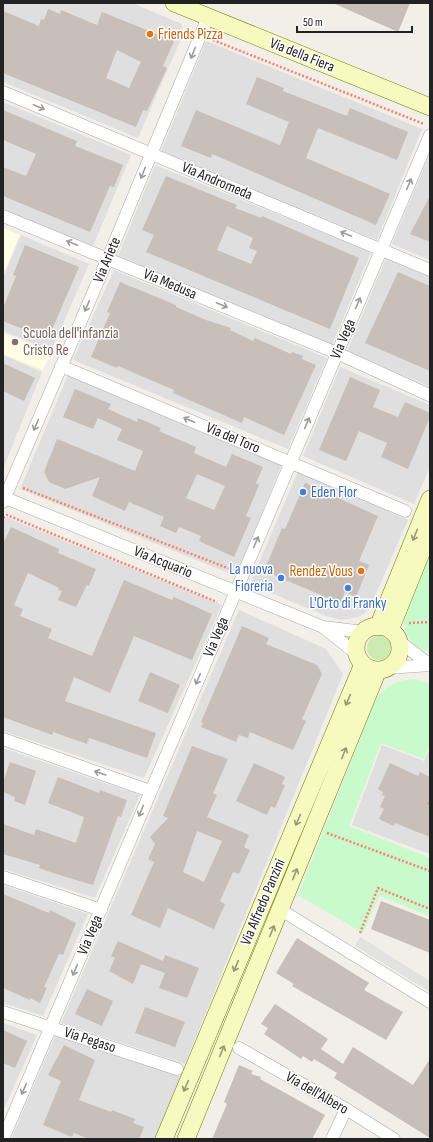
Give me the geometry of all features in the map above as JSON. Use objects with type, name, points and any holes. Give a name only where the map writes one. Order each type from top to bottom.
[{"type":"main road","name":"Via della Fiera","points":[[174,3],[430,107]]},
{"type":"main road","name":"Via Alfredo Panzini","points":[[387,631],[430,499]]},
{"type":"main road","name":"Via Alfredo Panzini","points":[[372,665],[356,648],[358,640],[387,631],[430,531]]},
{"type":"main road","name":"Via Alfredo Panzini","points":[[164,1139],[372,665],[398,657],[400,650],[387,631]]},
{"type":"main road","name":"Via Alfredo Panzini","points":[[186,1139],[281,910],[372,665]]},
{"type":"street","name":"Via Ariete","points":[[4,499],[108,258],[208,17]]},
{"type":"street","name":"Via Andromeda","points":[[3,92],[430,270]]},
{"type":"street","name":"Via Vega","points":[[3,1139],[430,135]]},
{"type":"street","name":"Via Medusa","points":[[3,216],[337,353],[429,395]]},
{"type":"street","name":"Via del Toro","points":[[61,366],[405,511]]},
{"type":"street","name":"Via Acquario","points":[[4,499],[323,627],[372,665]]},
{"type":"street","name":"Via Acquario","points":[[323,627],[387,631]]},
{"type":"street","points":[[387,631],[430,665]]},
{"type":"street","points":[[372,665],[430,665]]},
{"type":"street","points":[[3,739],[150,791]]},
{"type":"street","points":[[3,877],[101,910]]},
{"type":"street","points":[[281,910],[430,1002]]},
{"type":"street","name":"Via Pegaso","points":[[3,1012],[176,1069]]},
{"type":"street","name":"Via dell'Albero","points":[[239,1048],[346,1109],[394,1139]]},
{"type":"street","points":[[332,1139],[346,1109]]},
{"type":"path","points":[[200,35],[430,126]]},
{"type":"path","points":[[18,486],[230,569]]},
{"type":"path","points":[[3,518],[8,515],[219,603]]},
{"type":"path","points":[[387,631],[430,622]]},
{"type":"path","points":[[323,831],[430,871]]},
{"type":"path","points":[[360,933],[378,888],[430,909]]},
{"type":"shaded area","points":[[3,3],[132,3],[182,24],[181,39],[138,138],[3,82]]},
{"type":"shaded area","points":[[206,41],[422,129],[377,240],[161,151]]},
{"type":"shaded area","points":[[3,102],[131,155],[93,246],[3,210]]},
{"type":"shaded area","points":[[430,153],[430,260],[392,244]]},
{"type":"shaded area","points":[[155,165],[371,252],[332,345],[118,256]]},
{"type":"shaded area","points":[[3,228],[20,235],[3,274]]},
{"type":"shaded area","points":[[21,235],[89,264],[51,351],[3,331],[3,278]]},
{"type":"shaded area","points":[[386,258],[430,277],[430,387],[347,351]]},
{"type":"shaded area","points":[[114,270],[327,358],[288,449],[73,360]]},
{"type":"shaded area","name":"Scuola dell'infanzia Cristo Re","points":[[3,333],[51,352],[43,370],[3,354]]},
{"type":"shaded area","points":[[3,355],[42,372],[3,469]]},
{"type":"shaded area","points":[[340,367],[430,405],[430,467],[414,504],[303,456]]},
{"type":"shaded area","points":[[68,375],[281,466],[236,576],[20,489]]},
{"type":"shaded area","points":[[298,471],[408,520],[369,610],[358,617],[341,620],[326,616],[250,584]]},
{"type":"shaded area","points":[[6,517],[222,605],[144,778],[3,731],[3,524]]},
{"type":"shaded area","points":[[239,610],[326,649],[343,674],[185,1064],[61,1023]]},
{"type":"shaded area","points":[[382,745],[424,761],[430,747],[430,854],[352,825]]},
{"type":"shaded area","points":[[3,748],[140,795],[95,898],[3,869]]},
{"type":"shaded area","points":[[3,885],[88,914],[43,1016],[3,1003]]},
{"type":"shaded area","points":[[360,937],[430,981],[430,992],[355,946]]},
{"type":"shaded area","points":[[3,1023],[37,1035],[3,1111]]},
{"type":"shaded area","points":[[55,1036],[186,1078],[160,1139],[11,1139]]},
{"type":"green space","points":[[430,555],[430,652],[418,647],[410,640],[406,631],[404,618]]},
{"type":"green space","points":[[379,636],[388,639],[391,648],[388,657],[379,660],[370,657],[367,648],[370,639]]},
{"type":"green space","points":[[416,679],[430,684],[430,743],[424,759],[381,743],[349,826],[430,858],[430,916],[379,896],[363,933],[298,895],[375,701],[383,691],[392,684]]},
{"type":"building","points":[[333,3],[410,3],[398,32]]},
{"type":"building","points":[[48,9],[60,14],[61,10],[97,25],[102,12],[174,41],[163,66],[167,68],[147,111],[143,110],[136,127],[3,73],[3,11],[39,26],[41,19],[44,20]],"holes":[[[117,50],[141,62],[129,88],[106,78]]]},
{"type":"building","points":[[257,77],[284,88],[283,91],[347,116],[350,108],[408,132],[397,160],[318,128],[306,158],[390,194],[376,225],[212,154],[211,158],[181,146],[196,110],[280,145],[289,122],[246,104]]},
{"type":"building","points":[[3,110],[77,141],[75,146],[123,165],[114,187],[110,186],[90,232],[3,196],[3,167],[26,176],[36,154],[3,140]]},
{"type":"building","points":[[166,176],[237,205],[235,208],[261,218],[262,216],[359,258],[330,329],[146,252],[154,235],[142,230]],"holes":[[[227,226],[253,238],[249,248],[257,251],[251,264],[217,250]]]},
{"type":"building","points":[[430,196],[430,242],[410,234]]},
{"type":"building","points":[[25,245],[79,267],[48,339],[3,321],[3,308],[16,276],[13,275]]},
{"type":"building","points":[[398,272],[430,286],[430,371],[365,343]]},
{"type":"building","points":[[120,282],[176,305],[176,307],[206,320],[231,328],[230,330],[253,341],[255,338],[291,354],[292,352],[303,356],[302,359],[316,365],[284,435],[244,417],[242,423],[173,393],[174,390],[118,366],[117,368],[91,357],[110,313],[107,312]]},
{"type":"building","points":[[3,363],[35,378],[24,401],[3,391]]},
{"type":"building","points":[[350,377],[380,390],[373,407],[398,417],[405,402],[430,413],[430,417],[408,469],[381,457],[387,443],[359,431],[346,461],[319,450]]},
{"type":"building","points":[[75,389],[111,404],[108,409],[137,422],[138,418],[161,428],[159,431],[196,447],[194,453],[226,467],[232,454],[263,467],[256,483],[259,485],[246,516],[251,518],[234,557],[199,541],[201,536],[179,527],[176,533],[160,526],[164,517],[129,502],[125,511],[92,496],[100,477],[65,489],[49,482],[44,472],[57,439],[135,471],[143,451],[117,440],[122,429],[98,418],[93,429],[63,417]],"holes":[[[197,474],[225,486],[214,510],[186,498]]]},
{"type":"building","points":[[305,483],[378,516],[359,561],[369,565],[356,597],[345,592],[340,603],[264,571],[282,528],[285,529]]},
{"type":"building","points":[[11,527],[59,549],[58,553],[96,569],[89,586],[87,585],[76,607],[58,600],[62,591],[58,590],[59,588],[28,573],[14,605],[23,609],[20,616],[52,629],[48,638],[92,656],[124,580],[172,600],[174,597],[212,614],[192,660],[134,636],[110,693],[74,677],[65,701],[156,733],[147,758],[89,738],[87,744],[53,732],[52,735],[3,717],[3,544]]},
{"type":"building","points":[[242,626],[269,638],[266,644],[317,665],[322,674],[302,719],[306,721],[293,750],[250,732],[248,738],[239,735],[236,742],[201,727],[203,723],[201,722]]},
{"type":"building","points":[[150,672],[180,685],[168,713],[138,701]]},
{"type":"building","points":[[192,746],[228,759],[213,793],[217,795],[207,817],[249,835],[244,847],[250,850],[239,874],[233,872],[220,901],[225,904],[214,929],[168,908],[160,928],[131,915],[154,862],[148,859],[155,844],[150,837],[168,818],[163,816]],"holes":[[[197,831],[222,841],[204,882],[183,872]]]},
{"type":"building","points":[[10,762],[36,771],[25,805],[14,801],[15,797],[3,792],[3,782]]},
{"type":"building","points":[[254,763],[285,777],[282,784],[285,785],[275,808],[271,806],[267,815],[236,801]]},
{"type":"building","points":[[390,763],[418,776],[420,772],[430,777],[430,837],[395,823],[394,826],[379,819],[384,809],[380,807],[385,796],[382,795],[383,792],[378,789]]},
{"type":"building","points":[[58,777],[99,793],[100,790],[127,800],[121,817],[118,816],[93,885],[53,873],[39,868],[40,865],[3,854],[3,824],[34,835],[36,829],[76,843],[84,817],[48,803]]},
{"type":"building","points":[[3,894],[49,913],[50,910],[76,923],[63,955],[59,954],[44,987],[47,988],[40,1003],[3,988]]},
{"type":"building","points":[[381,901],[430,920],[430,953],[371,929]]},
{"type":"building","points":[[297,938],[369,983],[364,990],[403,1012],[386,1040],[292,986],[294,984],[276,973]]},
{"type":"building","points":[[118,941],[163,961],[165,955],[199,968],[187,998],[159,988],[165,973],[141,964],[133,984],[109,971],[115,958],[111,956]]},
{"type":"building","points":[[87,989],[113,1001],[102,1026],[75,1014]]},
{"type":"building","points":[[275,1004],[328,1039],[321,1049],[343,1064],[353,1047],[413,1085],[430,1059],[430,1138],[334,1078],[337,1073],[314,1059],[312,1062],[303,1056],[301,1059],[264,1034],[268,1028],[261,1024]]},
{"type":"building","points":[[145,1007],[185,1022],[175,1047],[135,1033]]},
{"type":"building","points":[[3,1030],[27,1041],[15,1068],[3,1063]]},
{"type":"building","points":[[64,1045],[95,1060],[79,1100],[135,1119],[133,1123],[144,1127],[139,1139],[89,1139],[74,1133],[72,1137],[43,1125],[61,1081],[48,1075]]},
{"type":"building","points":[[239,1065],[253,1071],[251,1074],[261,1077],[260,1079],[325,1115],[312,1139],[212,1139],[227,1104],[224,1102]]},
{"type":"place","name":"Friends Pizza","points":[[150,34]]},
{"type":"place","name":"Scuola dell'infanzia Cristo Re","points":[[15,342]]},
{"type":"place","name":"Eden Flor","points":[[303,492]]},
{"type":"place","name":"Rendez Vous","points":[[361,571]]},
{"type":"place","name":"La nuova Fioreria","points":[[281,578]]},
{"type":"place","name":"L'Orto di Franky","points":[[348,588]]}]
